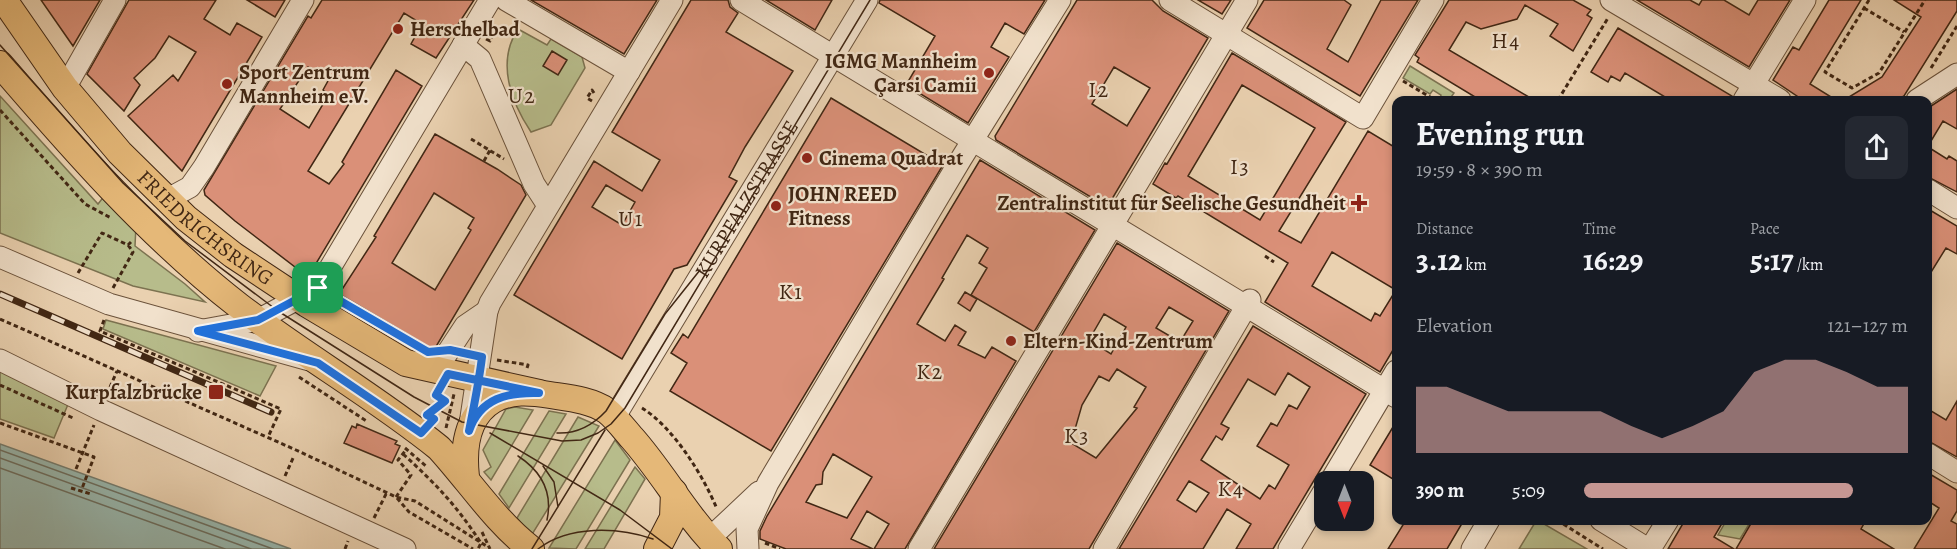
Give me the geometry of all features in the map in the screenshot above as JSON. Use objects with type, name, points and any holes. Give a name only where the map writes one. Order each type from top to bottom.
[{"type":"main road","name":"FRIEDRICHSRING","points":[[4,0],[65,88],[120,153],[166,200],[233,255],[300,300],[396,358],[466,371],[539,393]]},
{"type":"main road","name":"FRIEDRICHSRING","points":[[0,64],[125,202],[182,257],[258,320],[318,363],[417,446],[466,477],[493,529],[531,549]]},
{"type":"main road","points":[[466,477],[465,452],[469,431],[477,415],[494,399],[512,393],[539,393],[619,407],[709,546]]},
{"type":"main road","points":[[657,549],[673,518],[674,492]]},
{"type":"main road","points":[[493,529],[495,549]]},
{"type":"street","points":[[65,88],[115,0]]},
{"type":"street","points":[[166,200],[190,187],[204,167],[303,0]]},
{"type":"street","points":[[198,331],[258,320],[300,300],[318,288],[489,0]]},
{"type":"street","points":[[506,0],[629,72]]},
{"type":"street","points":[[469,431],[466,371],[487,311],[672,0]]},
{"type":"street","points":[[741,0],[1111,224],[1248,303],[1391,394],[1338,471]]},
{"type":"street","name":"KURPFALZSTRASSE","points":[[619,407],[867,0]]},
{"type":"street","points":[[748,549],[747,529],[768,483],[1060,0]]},
{"type":"street","points":[[1170,0],[1363,118],[1433,0]]},
{"type":"street","points":[[919,549],[1111,224],[1247,0]]},
{"type":"street","points":[[1749,92],[1805,0]]},
{"type":"street","points":[[1616,1],[1749,92],[1764,96]]},
{"type":"street","points":[[463,45],[480,59],[534,184],[546,201]]},
{"type":"street","points":[[1924,96],[1957,74]]},
{"type":"street","points":[[1932,192],[1957,208]]},
{"type":"street","points":[[0,257],[69,287],[107,310],[198,331],[318,363]]},
{"type":"street","points":[[1104,549],[1248,303]]},
{"type":"street","points":[[466,371],[442,361],[465,326],[487,311]]},
{"type":"street","points":[[0,360],[97,419],[405,549]]},
{"type":"street","points":[[1932,456],[1957,472]]},
{"type":"street","points":[[709,546],[768,483]]},
{"type":"street","points":[[1289,549],[1314,508]]},
{"type":"street","points":[[1472,549],[1486,525]]},
{"type":"street","points":[[1609,525],[1649,549],[1665,525]]},
{"type":"path","points":[[1869,0],[1825,72],[1852,88],[1879,73],[1925,0]]},
{"type":"path","points":[[1560,96],[1616,1]]},
{"type":"path","points":[[1864,8],[1904,32]]},
{"type":"path","points":[[1923,96],[1926,76],[1957,26]]},
{"type":"path","points":[[1389,73],[1428,96]]},
{"type":"path","points":[[471,140],[505,160]]},
{"type":"path","points":[[484,161],[490,150]]},
{"type":"path","points":[[69,287],[102,232],[128,245],[133,252],[115,283],[100,331],[281,409],[268,438]]},
{"type":"path","points":[[128,245],[137,234]]},
{"type":"path","points":[[1265,256],[1274,262]]},
{"type":"path","points":[[0,320],[396,497],[415,501],[481,543],[495,549],[493,529]]},
{"type":"path","points":[[417,446],[434,419],[427,415],[445,401],[436,395],[466,371],[528,365],[527,368]]},
{"type":"path","points":[[76,469],[117,371]]},
{"type":"path","points":[[396,497],[411,475],[398,460],[417,446],[466,371]]},
{"type":"path","points":[[0,385],[97,419]]},
{"type":"path","points":[[0,423],[94,457],[81,491]]},
{"type":"path","points":[[417,446],[429,468],[417,446]]},
{"type":"path","points":[[417,446],[442,490],[481,543]]},
{"type":"path","points":[[281,484],[294,456]]},
{"type":"path","points":[[71,488],[91,494]]},
{"type":"path","points":[[371,523],[387,492]]},
{"type":"path","points":[[396,497],[409,512],[473,549]]},
{"type":"path","points":[[1565,525],[1603,549]]},
{"type":"path","points":[[478,549],[481,543]]},
{"type":"green space","points":[[518,29],[547,45],[551,39],[582,57],[585,68],[551,125],[531,132],[512,95],[507,68],[511,42]]},
{"type":"green space","points":[[1410,66],[1454,93],[1452,96],[1441,96],[1433,90],[1430,94],[1403,78]]},
{"type":"green space","points":[[0,96],[98,204],[105,195],[136,225],[135,246],[205,302],[133,286],[0,233]]},
{"type":"green space","points":[[106,320],[276,366],[260,396],[103,329]]},
{"type":"green space","points":[[0,370],[69,402],[54,438],[0,419]]},
{"type":"green space","points":[[515,407],[533,410],[491,480],[484,472],[491,467],[483,450],[506,409]]},
{"type":"green space","points":[[549,411],[566,414],[509,508],[499,494]]},
{"type":"green space","points":[[578,417],[599,426],[531,536],[517,518]]},
{"type":"green space","points":[[615,440],[630,460],[576,549],[549,548]]},
{"type":"green space","points":[[635,467],[645,479],[604,549],[585,549]]},
{"type":"green space","points":[[1534,525],[1546,525],[1587,549],[1519,549]]},
{"type":"green space","points":[[1724,525],[1749,525],[1740,539],[1718,535]]},
{"type":"water","points":[[0,444],[291,549],[0,549]]},
{"type":"building","points":[[41,0],[100,0],[73,46]]},
{"type":"building","points":[[129,0],[216,0],[204,19],[230,35],[237,23],[262,37],[182,171],[128,116],[173,75],[178,81],[196,52],[169,36],[155,58],[134,78],[140,85],[124,111],[87,74]]},
{"type":"building","points":[[247,0],[285,0],[275,17]]},
{"type":"building","points":[[322,0],[474,0],[436,58],[411,44],[422,24],[404,13],[308,171],[329,184],[344,164],[342,162],[396,70],[422,86],[308,277],[235,221],[205,195],[204,190],[308,16],[311,18]],"holes":[[[308,67],[329,79],[323,90],[329,94],[309,128],[280,109]]]},
{"type":"building","points":[[531,0],[657,0],[624,54]]},
{"type":"building","points":[[691,0],[728,0],[730,7],[738,13],[726,32],[793,71],[745,147],[729,177],[737,181],[687,265],[674,269],[622,359],[514,295],[594,161],[642,191],[660,160],[612,132]],"holes":[[[606,185],[635,202],[622,225],[592,207]]]},
{"type":"building","points":[[766,0],[832,0],[815,30]]},
{"type":"building","points":[[880,0],[1045,0],[1024,34],[1005,23],[991,47],[1009,57],[968,123],[906,85],[935,36],[879,3]]},
{"type":"building","points":[[1077,0],[1152,0],[1163,11],[1208,38],[1109,204],[1104,205],[996,140],[995,136]],"holes":[[[1114,67],[1150,88],[1127,126],[1092,104]]]},
{"type":"building","points":[[1198,0],[1231,0],[1222,14]]},
{"type":"building","points":[[1264,0],[1344,0],[1351,5],[1327,49],[1348,62],[1381,0],[1418,0],[1360,96],[1247,28]]},
{"type":"building","points":[[1449,0],[1573,0],[1591,10],[1587,15],[1592,18],[1573,51],[1550,36],[1558,24],[1525,5],[1517,19],[1481,29],[1466,22],[1449,50],[1527,96],[1473,96],[1417,62],[1419,58],[1415,55]]},
{"type":"building","points":[[1637,0],[1690,0],[1699,5],[1702,0],[1724,0],[1749,15],[1758,0],[1790,0],[1749,67]]},
{"type":"building","points":[[1829,0],[1861,0],[1810,84],[1830,96],[1797,96],[1773,80],[1793,47],[1799,50]]},
{"type":"building","points":[[1894,0],[1957,0],[1957,11],[1904,96],[1851,96],[1882,77],[1921,17]]},
{"type":"building","points":[[1618,28],[1732,96],[1663,96],[1625,73],[1620,81],[1611,76],[1608,82],[1591,72]]},
{"type":"building","points":[[552,51],[567,60],[558,75],[543,66]]},
{"type":"building","points":[[1232,53],[1346,122],[1279,231],[1301,243],[1368,131],[1392,146],[1392,288],[1332,252],[1312,286],[1371,321],[1375,313],[1380,316],[1392,296],[1392,352],[1380,372],[1265,302],[1288,263],[1178,196],[1176,198],[1153,184],[1165,163],[1167,164]],"holes":[[[1242,85],[1315,128],[1260,220],[1188,176]]]},
{"type":"building","points":[[1957,89],[1957,129],[1943,121],[1932,139],[1932,105]]},
{"type":"building","points":[[831,98],[943,165],[771,451],[670,391],[687,363],[671,353],[683,334],[688,338]]},
{"type":"building","points":[[435,134],[521,185],[526,195],[434,350],[339,294],[376,237],[374,236]],"holes":[[[434,193],[474,218],[468,228],[471,230],[435,290],[392,263]]]},
{"type":"building","points":[[1932,150],[1947,159],[1949,156],[1957,161],[1957,192],[1932,179]]},
{"type":"building","points":[[980,160],[1095,230],[1034,332],[971,295],[987,268],[979,263],[988,248],[967,235],[917,324],[945,341],[955,325],[966,332],[958,345],[985,358],[992,347],[1016,361],[905,549],[874,549],[889,524],[867,511],[851,539],[873,549],[786,549],[760,539],[760,531]],"holes":[[[833,454],[872,477],[847,518],[806,502],[816,485],[822,484],[823,472]]]},
{"type":"building","points":[[1932,211],[1957,226],[1957,254],[1946,248],[1932,271]]},
{"type":"building","points":[[1117,243],[1229,311],[1089,549],[934,549]],"holes":[[[1169,307],[1193,321],[1180,342],[1156,328]],[[1104,314],[1126,327],[1111,354],[1089,340]],[[1117,369],[1146,387],[1134,407],[1137,408],[1096,458],[1071,443],[1082,405],[1099,376],[1109,381]]]},
{"type":"building","points":[[965,292],[977,299],[970,311],[958,303]]},
{"type":"building","points":[[1253,326],[1366,394],[1320,471],[1314,471],[1314,481],[1273,549],[1236,549],[1251,524],[1227,509],[1203,549],[1119,549]],"holes":[[[1288,373],[1310,387],[1297,409],[1289,405],[1277,426],[1271,423],[1257,446],[1289,465],[1275,489],[1269,485],[1260,499],[1201,460],[1216,436],[1222,440],[1229,428],[1221,424],[1248,379],[1275,395]],[[1189,481],[1209,493],[1196,512],[1177,500]]]},
{"type":"building","points":[[1957,401],[1957,457],[1932,443],[1932,411],[1946,420]]},
{"type":"building","points":[[357,424],[397,441],[395,444],[400,446],[392,463],[344,443],[352,426],[356,428]]},
{"type":"building","points":[[1392,429],[1392,479],[1370,465]]},
{"type":"building","points":[[1932,475],[1957,490],[1957,511],[1951,521],[1957,524],[1957,549],[1914,549],[1929,525],[1932,525],[1932,519],[1939,508],[1932,504]]},
{"type":"building","points":[[1403,525],[1461,525],[1447,549],[1388,549]]},
{"type":"building","points":[[1682,525],[1721,525],[1714,537],[1734,549],[1668,549]]},
{"type":"building","points":[[1750,525],[1863,525],[1861,529],[1894,549],[1736,549]]},
{"type":"tram line","points":[[0,45],[123,183],[185,241],[278,311],[414,397],[462,422],[562,441],[581,440],[598,433],[611,424],[625,408],[870,0]]},
{"type":"tram line","points":[[557,433],[584,428],[606,411],[665,314],[700,270]]},
{"type":"tram line","points":[[532,549],[605,430]]},
{"type":"tram line","points":[[490,433],[620,510],[672,549]]},
{"type":"tram line","points":[[518,456],[539,475],[547,491],[547,520]]},
{"type":"tram line","points":[[543,466],[554,482],[558,507]]},
{"type":"tram line","points":[[538,549],[564,536],[594,530],[625,532],[653,539]]},
{"type":"railway","points":[[0,294],[271,412]]},
{"type":"place","name":"Herschelbad","points":[[398,29]]},
{"type":"place","name":"IGMG Mannheim Çarsi Camii","points":[[989,73]]},
{"type":"place","name":"Sport Zentrum Mannheim e.V.","points":[[227,84]]},
{"type":"place","name":"Cinema Quadrat","points":[[807,158]]},
{"type":"place","name":"Zentralinstitut für Seelische Gesundheit","points":[[1359,203]]},
{"type":"place","name":"JOHN REED Fitness","points":[[776,206]]},
{"type":"place","name":"Eltern-Kind-Zentrum","points":[[1011,341]]},
{"type":"place","name":"Kurpfalzbrücke","points":[[216,392]]},
{"type":"district","name":"H4","points":[[1506,41]]},
{"type":"district","name":"I2","points":[[1099,90]]},
{"type":"district","name":"U2","points":[[522,96]]},
{"type":"district","name":"I3","points":[[1240,167]]},
{"type":"district","name":"U1","points":[[631,219]]},
{"type":"district","name":"K1","points":[[791,292]]},
{"type":"district","name":"K2","points":[[930,372]]},
{"type":"district","name":"K3","points":[[1077,436]]},
{"type":"district","name":"K4","points":[[1231,489]]},
{"type":"route","points":[[318,288],[300,300],[258,320],[198,331],[318,363],[421,433],[434,419],[427,415],[445,401],[436,395],[448,374],[478,380],[539,393],[512,393],[494,399],[477,415],[469,431],[478,380],[481,366],[482,357],[450,350],[428,352],[318,288]]}]
